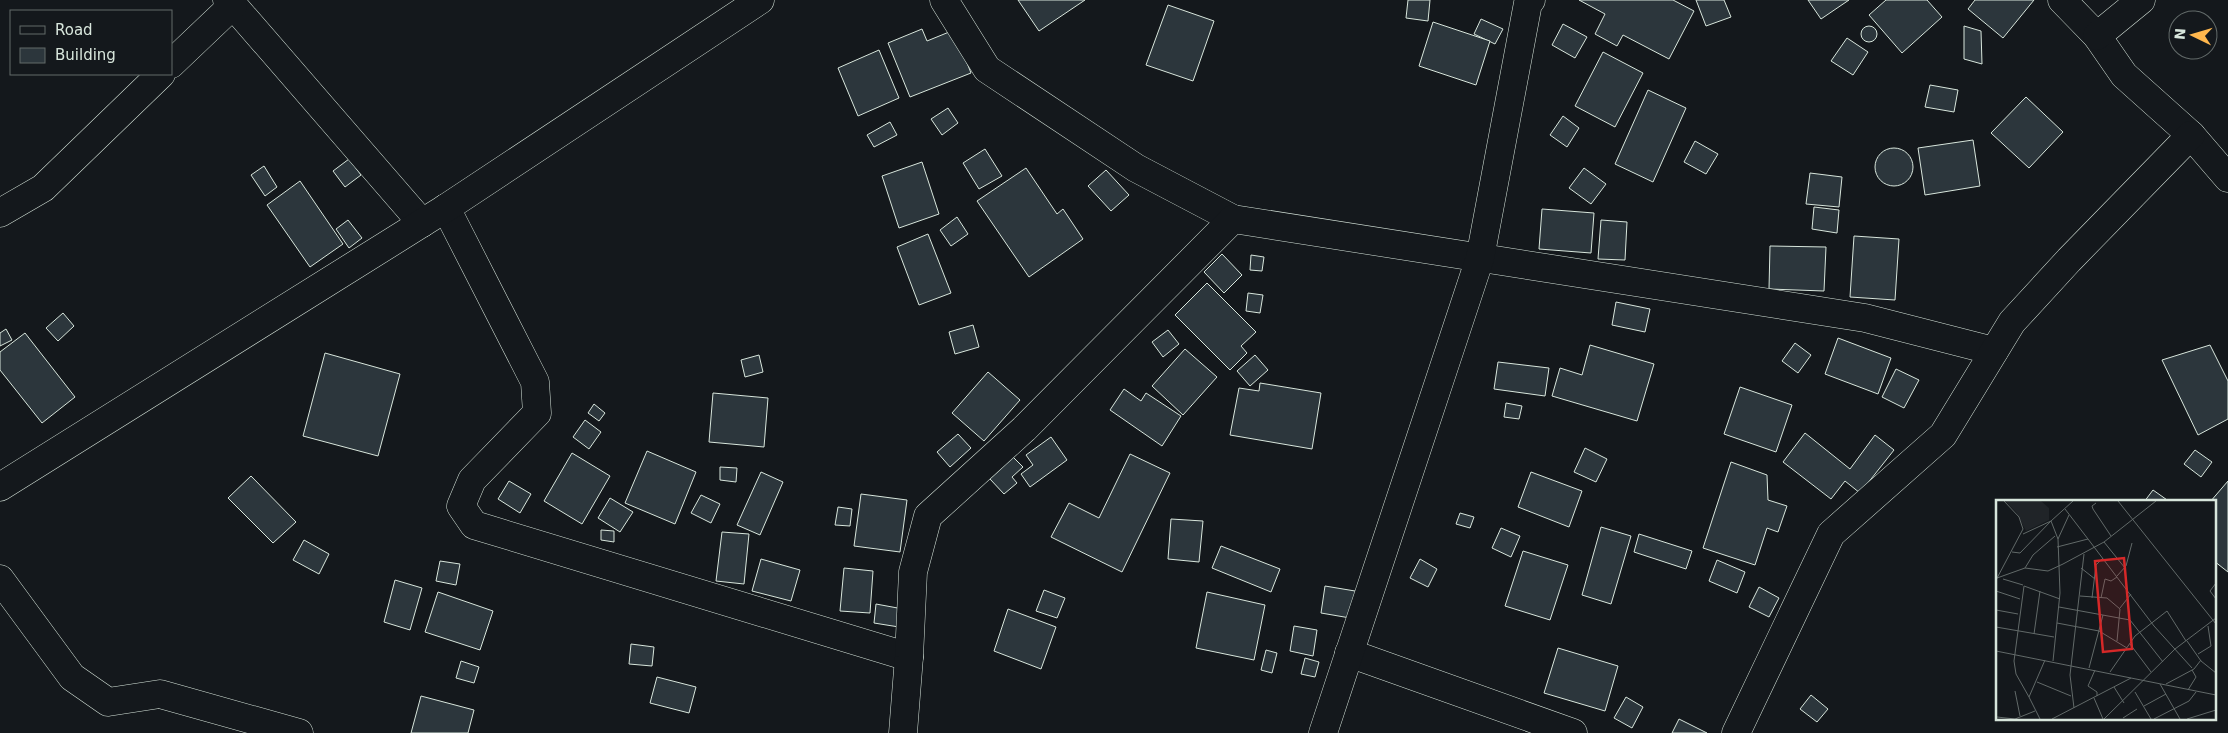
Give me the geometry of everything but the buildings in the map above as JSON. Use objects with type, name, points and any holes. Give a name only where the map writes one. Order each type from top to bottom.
[{"type":"street","points":[[0,487],[446,208],[760,0]]},
{"type":"street","points":[[944,0],[987,69],[1136,168],[1233,219],[1864,318],[1994,352]]},
{"type":"street","points":[[1323,733],[1480,258],[1528,3],[1531,0]]},
{"type":"street","points":[[2062,0],[2097,36],[2124,74],[2191,135],[2228,178]]},
{"type":"street","points":[[2097,36],[2141,0]]},
{"type":"street","points":[[172,63],[230,2],[422,223]]},
{"type":"street","points":[[0,213],[43,188],[161,75]]},
{"type":"street","points":[[1736,733],[1831,534],[1943,435],[2012,322],[2063,266],[2191,135]]},
{"type":"street","points":[[446,208],[535,382],[537,413],[472,480],[461,506],[474,525],[909,657]]},
{"type":"street","points":[[903,733],[913,572],[928,516],[1024,429],[1233,219]]},
{"type":"street","points":[[0,579],[72,677],[108,702],[160,694],[299,733]]},
{"type":"street","points":[[1349,653],[1573,733]]}]
